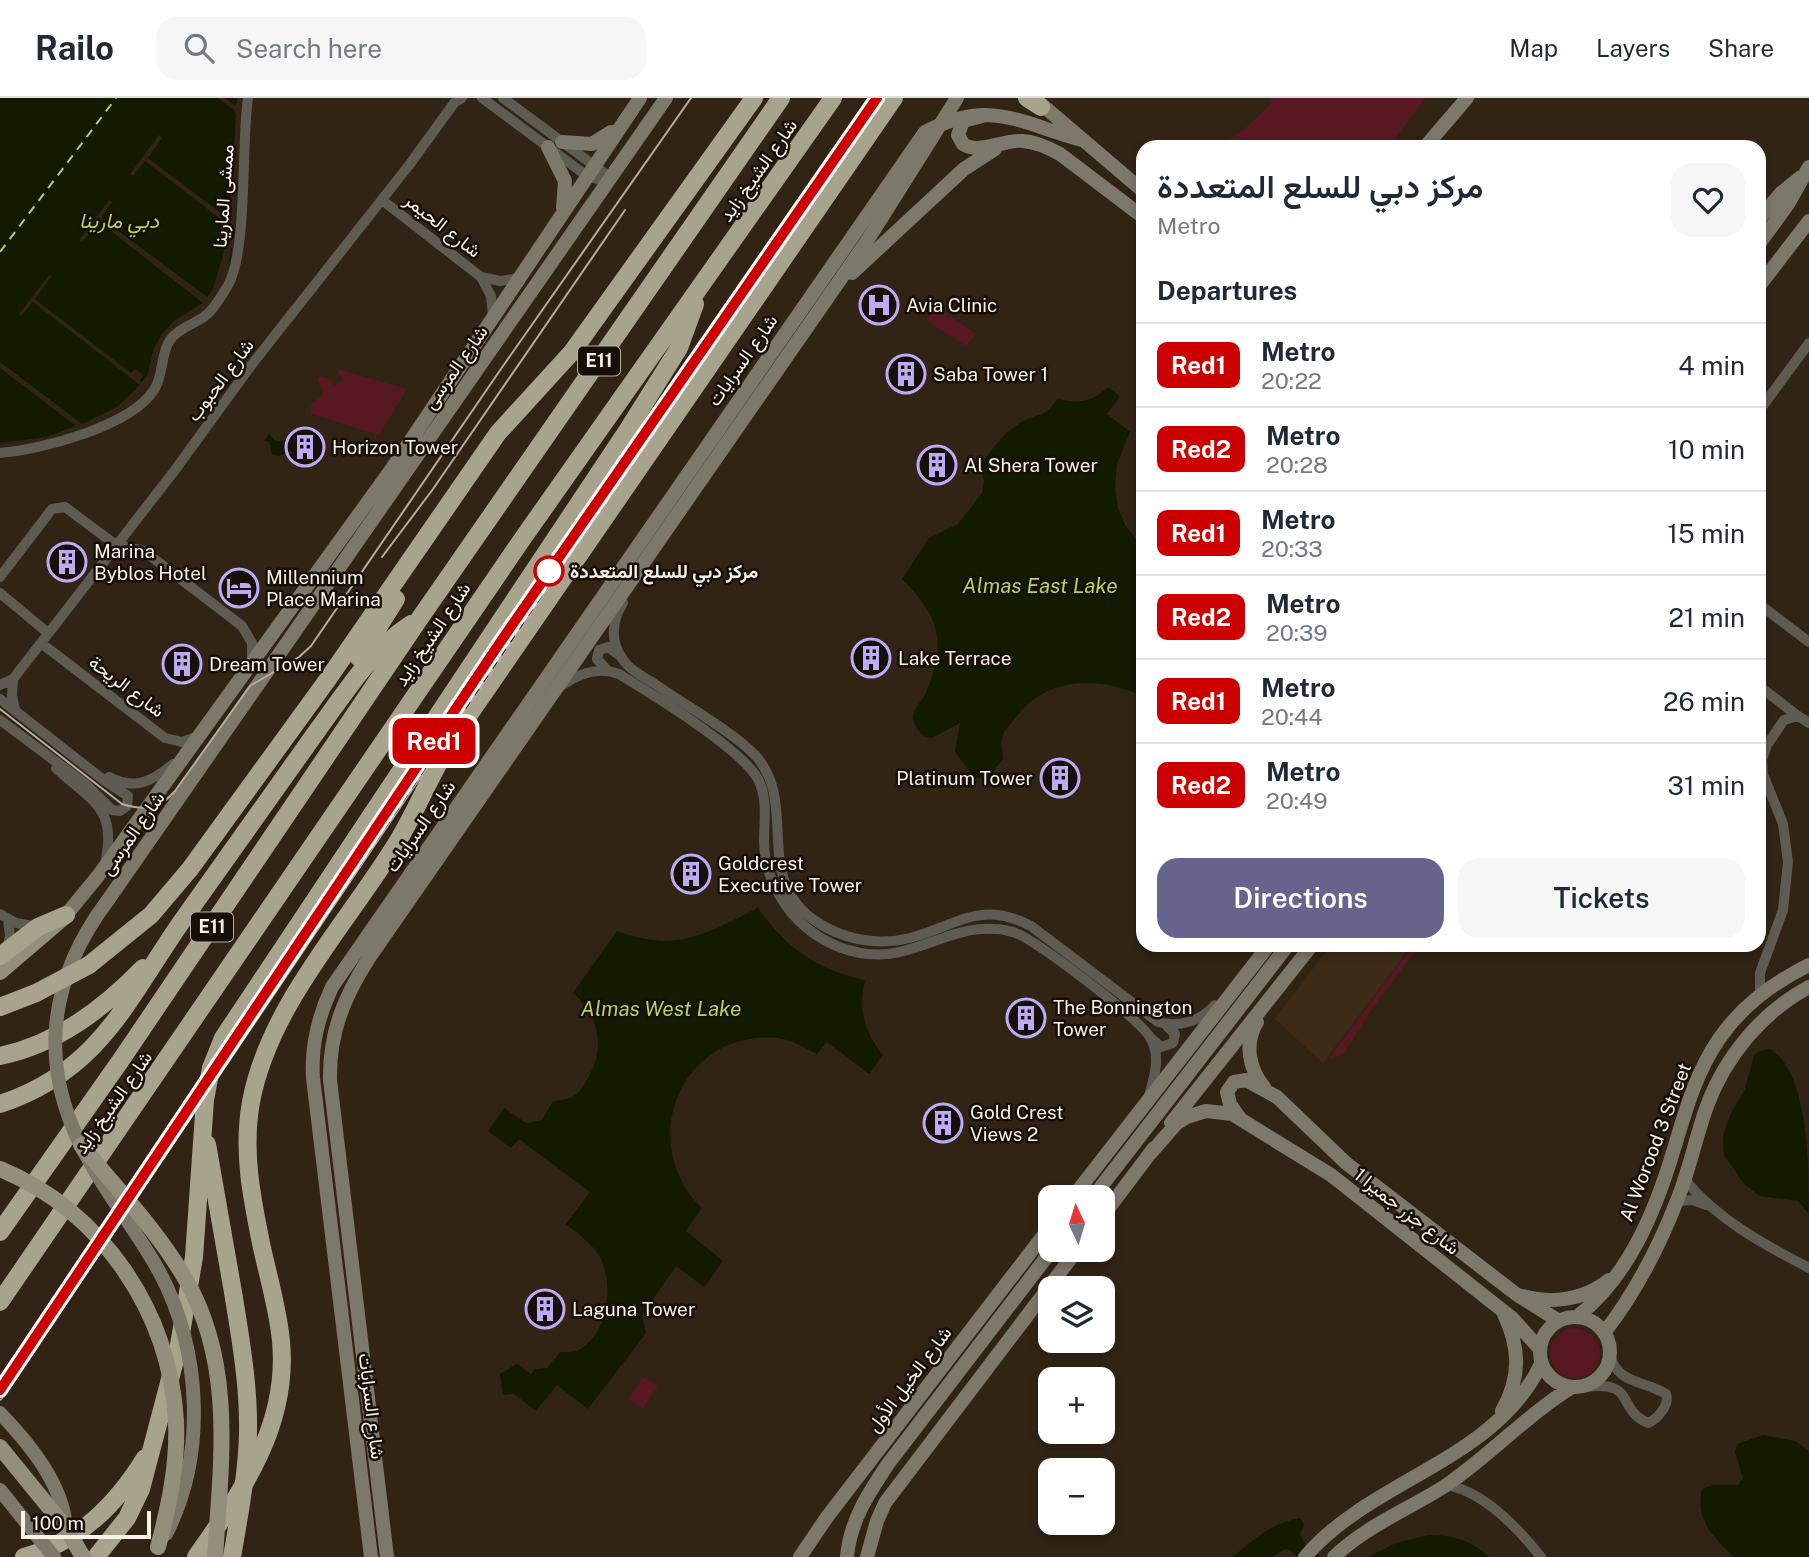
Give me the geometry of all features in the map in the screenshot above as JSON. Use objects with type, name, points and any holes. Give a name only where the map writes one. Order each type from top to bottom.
[{"type":"highway","points":[[0,1007],[72,976],[121,942],[165,901],[232,813],[498,433],[572,352],[754,98]]},
{"type":"highway","name":"شارع الشيخ زايد","points":[[0,1232],[129,1049],[420,618],[781,98]]},
{"type":"highway","name":"شارع الشيخ زايد","points":[[0,1302],[523,538],[833,98]]},
{"type":"highway","points":[[196,1557],[262,1455],[276,1415],[281,1387],[280,1328],[253,1204],[247,1153],[251,1102],[272,1036],[398,841],[453,738],[894,98]]},
{"type":"highway","points":[[96,1557],[118,1532],[135,1504],[145,1479],[179,1345],[191,1283],[204,1116],[211,1068],[231,1024],[627,430],[679,348],[691,322],[697,293]]},
{"type":"highway","points":[[297,759],[327,705],[384,620],[414,568],[424,542]]},
{"type":"highway","points":[[0,1104],[46,1084],[73,1066],[97,1045],[297,759],[376,654],[397,634],[420,618]]},
{"type":"highway","points":[[3,954],[38,927],[66,915]]},
{"type":"highway","points":[[0,1056],[39,1044],[81,1022],[132,980],[175,931]]},
{"type":"highway","points":[[204,1116],[244,1363],[248,1433],[245,1480],[232,1557]]},
{"type":"highway","points":[[24,1557],[64,1542],[100,1516],[128,1484],[152,1447]]},
{"type":"main road","name":"شارع المرسى","points":[[66,915],[105,866],[393,467],[640,98]]},
{"type":"main road","name":"شارع المرسى","points":[[156,1552],[172,1520],[188,1469],[194,1404],[188,1350],[177,1311],[160,1274],[96,1175],[69,1119],[57,1078],[54,1050],[55,1021],[62,989],[89,928],[666,98]]},
{"type":"main road","name":"شارع السرايات","points":[[371,1552],[312,1059],[324,1004],[342,971],[381,928],[556,689],[867,241],[957,98]]},
{"type":"main road","points":[[1431,140],[1467,98]]},
{"type":"main road","name":"شارع السرايات","points":[[1034,101],[1136,185]]},
{"type":"main road","name":"شارع السرايات","points":[[386,1551],[344,1218],[330,1062],[335,1028],[346,996],[381,928],[648,530],[925,132],[950,114],[979,106],[1010,109],[1082,140]]},
{"type":"main road","points":[[1046,125],[988,115],[967,118],[958,130],[960,140],[972,148],[1023,141],[1047,147],[1136,212]]},
{"type":"main road","points":[[562,213],[565,181],[555,145],[592,144],[623,122]]},
{"type":"main road","name":"شارع السرايات","points":[[830,293],[977,159],[1007,145],[1023,141]]},
{"type":"main road","points":[[1766,211],[1805,171]]},
{"type":"main road","points":[[1766,234],[1788,204],[1805,171]]},
{"type":"main road","points":[[1766,277],[1809,221]]},
{"type":"main road","points":[[648,530],[661,538]]},
{"type":"main road","points":[[0,972],[66,915]]},
{"type":"main road","points":[[1082,1185],[1264,952]]},
{"type":"main road","points":[[1102,1185],[1283,952]]},
{"type":"main road","points":[[1115,1200],[1306,952]]},
{"type":"main road","name":"Al Worood 3 Street","points":[[1578,1316],[1609,1288],[1656,1200],[1687,1104],[1712,1050],[1741,1014],[1760,996],[1809,965]]},
{"type":"main road","name":"Al Worood 3 Street","points":[[1604,1333],[1656,1248],[1685,1180],[1714,1091],[1732,1058],[1756,1028],[1776,1009],[1809,987]]},
{"type":"main road","points":[[1268,1091],[1255,1073],[1249,1043],[1252,1029],[1269,1005],[1272,993]]},
{"type":"main road","points":[[1240,1118],[1227,1098],[1227,1092],[1234,1082],[1246,1080],[1268,1091]]},
{"type":"main road","name":"شارع جزر جميرا 1","points":[[1268,1091],[1286,1104],[1339,1157],[1516,1294],[1559,1321]]},
{"type":"main road","points":[[1687,1104],[1698,1114],[1701,1126]]},
{"type":"main road","points":[[1149,1155],[1177,1124],[1187,1117],[1215,1110],[1240,1118]]},
{"type":"main road","name":"شارع جزر جميرا 1","points":[[1240,1118],[1331,1175],[1501,1309],[1522,1327],[1539,1349]]},
{"type":"main road","points":[[81,1145],[178,1267],[194,1295],[206,1325],[219,1380],[222,1415],[215,1557]]},
{"type":"main road","points":[[0,1169],[40,1189],[86,1224],[123,1267],[153,1321],[169,1374],[176,1421],[174,1466],[156,1552]]},
{"type":"main road","name":"شارع الخيل الأول","points":[[800,1557],[827,1517],[1038,1243]]},
{"type":"main road","name":"شارع الخيل الأول","points":[[847,1557],[859,1512],[881,1474],[1043,1262]]},
{"type":"main road","points":[[867,1557],[885,1503],[1068,1262]]},
{"type":"main road","points":[[1516,1294],[1545,1300],[1571,1299],[1595,1290],[1620,1270]]},
{"type":"main road","points":[[1497,1419],[1513,1389],[1517,1364],[1514,1339],[1501,1309]]},
{"type":"main road","points":[[1335,1556],[1373,1526],[1446,1485],[1467,1470],[1538,1410],[1602,1375],[1610,1354],[1604,1333],[1598,1325],[1578,1316],[1549,1327],[1539,1349],[1541,1364],[1553,1380],[1577,1387]]},
{"type":"main road","points":[[1305,1557],[1320,1539],[1361,1510],[1441,1462],[1497,1419],[1523,1395],[1541,1364]]},
{"type":"main road","points":[[0,1413],[20,1435],[45,1471],[62,1505],[66,1528]]},
{"type":"main road","points":[[0,1447],[66,1528],[83,1557]]},
{"type":"main road","points":[[0,1490],[54,1557]]},
{"type":"main road","points":[[371,1552],[386,1551]]},
{"type":"street","name":"ممشى المارينا","points":[[0,453],[45,446],[86,433],[136,407],[155,390],[171,340],[186,326],[209,312],[229,284],[237,252],[248,98]]},
{"type":"street","points":[[482,98],[590,171],[609,180]]},
{"type":"street","points":[[503,98],[555,145],[590,171]]},
{"type":"street","name":"شارع الحبوب","points":[[0,685],[13,679],[457,100]]},
{"type":"street","name":"شارع الحيمر","points":[[382,200],[481,277],[491,296],[492,320]]},
{"type":"street","name":"شارع الحيمر","points":[[481,277],[500,281],[520,278]]},
{"type":"street","points":[[1766,401],[1809,343]]},
{"type":"street","points":[[0,577],[55,507],[65,507],[116,545],[144,551],[242,626],[252,642],[252,660]]},
{"type":"street","points":[[620,655],[614,624],[629,593],[630,581]]},
{"type":"street","points":[[0,593],[48,633]]},
{"type":"street","points":[[1766,609],[1809,642]]},
{"type":"street","name":"شارع الريحة","points":[[41,643],[165,738],[182,742],[196,737]]},
{"type":"street","points":[[608,647],[620,655],[632,668],[744,746],[762,764],[776,798],[777,852],[783,877],[795,900],[813,920],[842,935],[877,942],[912,937],[975,914],[1010,916],[1031,926],[1147,1015],[1173,1030],[1173,1043],[1161,1047],[1138,1023],[1057,960],[1012,932],[978,929],[916,949],[877,954],[858,952],[822,938],[795,917],[772,881],[765,854],[765,801],[752,770],[724,745],[624,678],[608,671],[597,659],[599,650],[608,647]]},
{"type":"street","points":[[556,689],[578,675],[608,671]]},
{"type":"street","points":[[13,679],[15,710]]},
{"type":"street","points":[[1766,691],[1809,723]]},
{"type":"street","points":[[0,699],[105,781],[124,792],[129,801],[124,809],[111,810],[87,785],[0,720]]},
{"type":"street","points":[[1766,748],[1784,720],[1798,716]]},
{"type":"street","points":[[36,748],[104,814],[110,832],[105,866]]},
{"type":"street","points":[[74,757],[118,782],[134,785],[158,776],[184,754]]},
{"type":"street","points":[[1760,996],[1760,973],[1783,910],[1788,862],[1783,824],[1766,782]]},
{"type":"street","points":[[4,917],[23,925],[38,927]]},
{"type":"street","points":[[3,954],[10,936],[4,917]]},
{"type":"street","points":[[1165,1024],[1197,1020],[1225,993],[1237,988]]},
{"type":"street","points":[[1147,1102],[1155,1068],[1155,1051],[1151,1039]]},
{"type":"street","points":[[1685,1180],[1707,1205],[1740,1229],[1809,1268]]},
{"type":"street","points":[[1677,1201],[1693,1200],[1707,1205]]},
{"type":"street","points":[[1577,1387],[1603,1384],[1616,1387],[1640,1418],[1648,1423],[1654,1420],[1667,1404],[1666,1394],[1623,1376],[1614,1367],[1610,1354]]},
{"type":"street","points":[[1467,1470],[1468,1483],[1476,1497]]},
{"type":"street","points":[[1446,1485],[1476,1497],[1506,1519],[1541,1557]]},
{"type":"shaded area","points":[[1271,98],[1426,98],[1394,140],[1228,140],[1259,116],[1272,102]]},
{"type":"shaded area","points":[[936,306],[976,334],[966,346],[926,320]]},
{"type":"shaded area","points":[[337,369],[407,389],[379,435],[311,414],[311,404],[322,396],[323,389],[317,381],[319,376],[331,380],[334,386],[343,380]]},
{"type":"shaded area","points":[[1326,952],[1407,952],[1323,1063],[1275,1019]]},
{"type":"shaded area","points":[[1408,952],[1415,952],[1372,1009],[1343,1055],[1328,1059]]},
{"type":"shaded area","points":[[1575,1328],[1593,1335],[1600,1353],[1593,1371],[1575,1378],[1557,1371],[1550,1353],[1557,1335]]},
{"type":"shaded area","points":[[643,1377],[658,1386],[643,1408],[628,1399]]},
{"type":"water","name":"دبي مارينا","points":[[0,98],[243,98],[231,259],[203,314],[188,320],[168,338],[154,378],[139,398],[126,408],[82,431],[0,449]]},
{"type":"water","name":"Almas East Lake","points":[[1108,387],[1120,396],[1107,414],[1130,432],[1117,464],[1115,486],[1118,508],[1125,525],[1136,540],[1136,694],[1091,683],[1059,687],[1044,693],[1030,703],[1006,729],[1001,741],[1003,759],[989,777],[975,778],[955,752],[960,723],[932,738],[924,736],[914,724],[913,715],[932,677],[938,646],[932,619],[925,606],[902,579],[929,538],[958,524],[982,493],[984,481],[981,465],[1008,432],[1027,419],[1044,413],[1058,399],[1085,400],[1097,396]]},
{"type":"water","points":[[269,434],[274,440],[282,442],[290,435],[294,436],[298,446],[306,448],[306,461],[293,463],[288,452],[279,456],[272,455],[269,442],[264,440]]},
{"type":"water","name":"Almas West Lake","points":[[758,908],[780,935],[804,955],[832,970],[865,980],[862,1001],[864,1020],[883,1055],[869,1074],[827,1042],[817,1054],[778,1038],[744,1040],[716,1052],[694,1071],[678,1095],[671,1123],[672,1153],[682,1182],[702,1208],[686,1231],[723,1261],[704,1287],[676,1266],[642,1315],[646,1333],[588,1409],[557,1385],[536,1411],[514,1394],[503,1395],[500,1374],[517,1364],[531,1374],[535,1369],[547,1368],[560,1352],[577,1351],[588,1344],[602,1321],[606,1307],[607,1278],[604,1265],[595,1250],[566,1224],[590,1192],[519,1139],[511,1148],[488,1131],[504,1108],[526,1123],[542,1120],[553,1101],[573,1097],[588,1078],[597,1054],[597,1032],[589,1011],[573,993],[617,931],[657,940],[690,938]]},
{"type":"water","points":[[1770,1049],[1783,1061],[1793,1078],[1799,1099],[1807,1148],[1809,1214],[1798,1201],[1760,1196],[1745,1185],[1724,1155],[1723,1136],[1730,1115],[1745,1089],[1754,1056],[1759,1051]]},
{"type":"water","points":[[1763,1435],[1795,1441],[1809,1451],[1809,1557],[1734,1557],[1713,1535],[1704,1519],[1701,1510],[1702,1489],[1713,1485],[1738,1485],[1743,1478],[1735,1452],[1737,1444]]},
{"type":"water","points":[[1300,1518],[1304,1525],[1300,1534],[1306,1546],[1321,1557],[1298,1557],[1285,1549],[1272,1557],[1233,1557],[1272,1528]]},
{"type":"water","points":[[1428,1535],[1461,1540],[1475,1546],[1489,1557],[1368,1557],[1396,1543]]},
{"type":"pier","points":[[218,98],[225,98],[236,106],[237,98],[243,98],[238,222],[224,281],[212,304],[203,314],[180,325],[154,378],[139,398],[126,408],[104,421],[51,441],[0,449],[0,443],[46,437],[76,426],[0,368],[0,362],[82,424],[117,407],[140,385],[33,302],[21,316],[19,314],[49,275],[52,276],[35,299],[131,373],[135,369],[144,375],[140,380],[142,382],[148,374],[153,350],[162,334],[174,321],[203,303],[98,221],[82,242],[79,240],[109,200],[112,202],[101,218],[207,297],[213,289],[224,252],[227,224],[145,161],[133,176],[130,174],[159,135],[162,138],[148,158],[229,219],[236,114]]},
{"type":"ferry route","points":[[0,252],[116,98]]},
{"type":"tram line","points":[[0,709],[122,804],[151,807],[169,797],[250,686],[299,657],[311,646],[691,98]]},
{"type":"tram line","points":[[382,557],[433,489],[625,210]]},
{"type":"railway","points":[[0,1398],[555,575],[884,98]]},
{"type":"metro line","name":"Red1","points":[[0,1390],[499,644],[877,98]]},
{"type":"place","name":"Avia Clinic","points":[[879,305]]},
{"type":"place","name":"Saba Tower 1","points":[[906,374]]},
{"type":"place","name":"Horizon Tower","points":[[305,447]]},
{"type":"place","name":"Al Shera Tower","points":[[937,465]]},
{"type":"place","name":"Marina Byblos Hotel","points":[[67,562]]},
{"type":"place","name":"مركز دبي للسلع المتعددة","points":[[549,571]]},
{"type":"place","name":"Millennium Place Marina","points":[[239,588]]},
{"type":"place","name":"Lake Terrace","points":[[871,658]]},
{"type":"place","name":"Dream Tower","points":[[182,664]]},
{"type":"place","name":"Platinum Tower","points":[[1060,778]]},
{"type":"place","name":"Goldcrest Executive Tower","points":[[691,874]]},
{"type":"place","name":"The Bonnington Tower","points":[[1026,1018]]},
{"type":"place","name":"Gold Crest Views 2","points":[[943,1123]]},
{"type":"place","name":"Laguna Tower","points":[[545,1309]]}]
